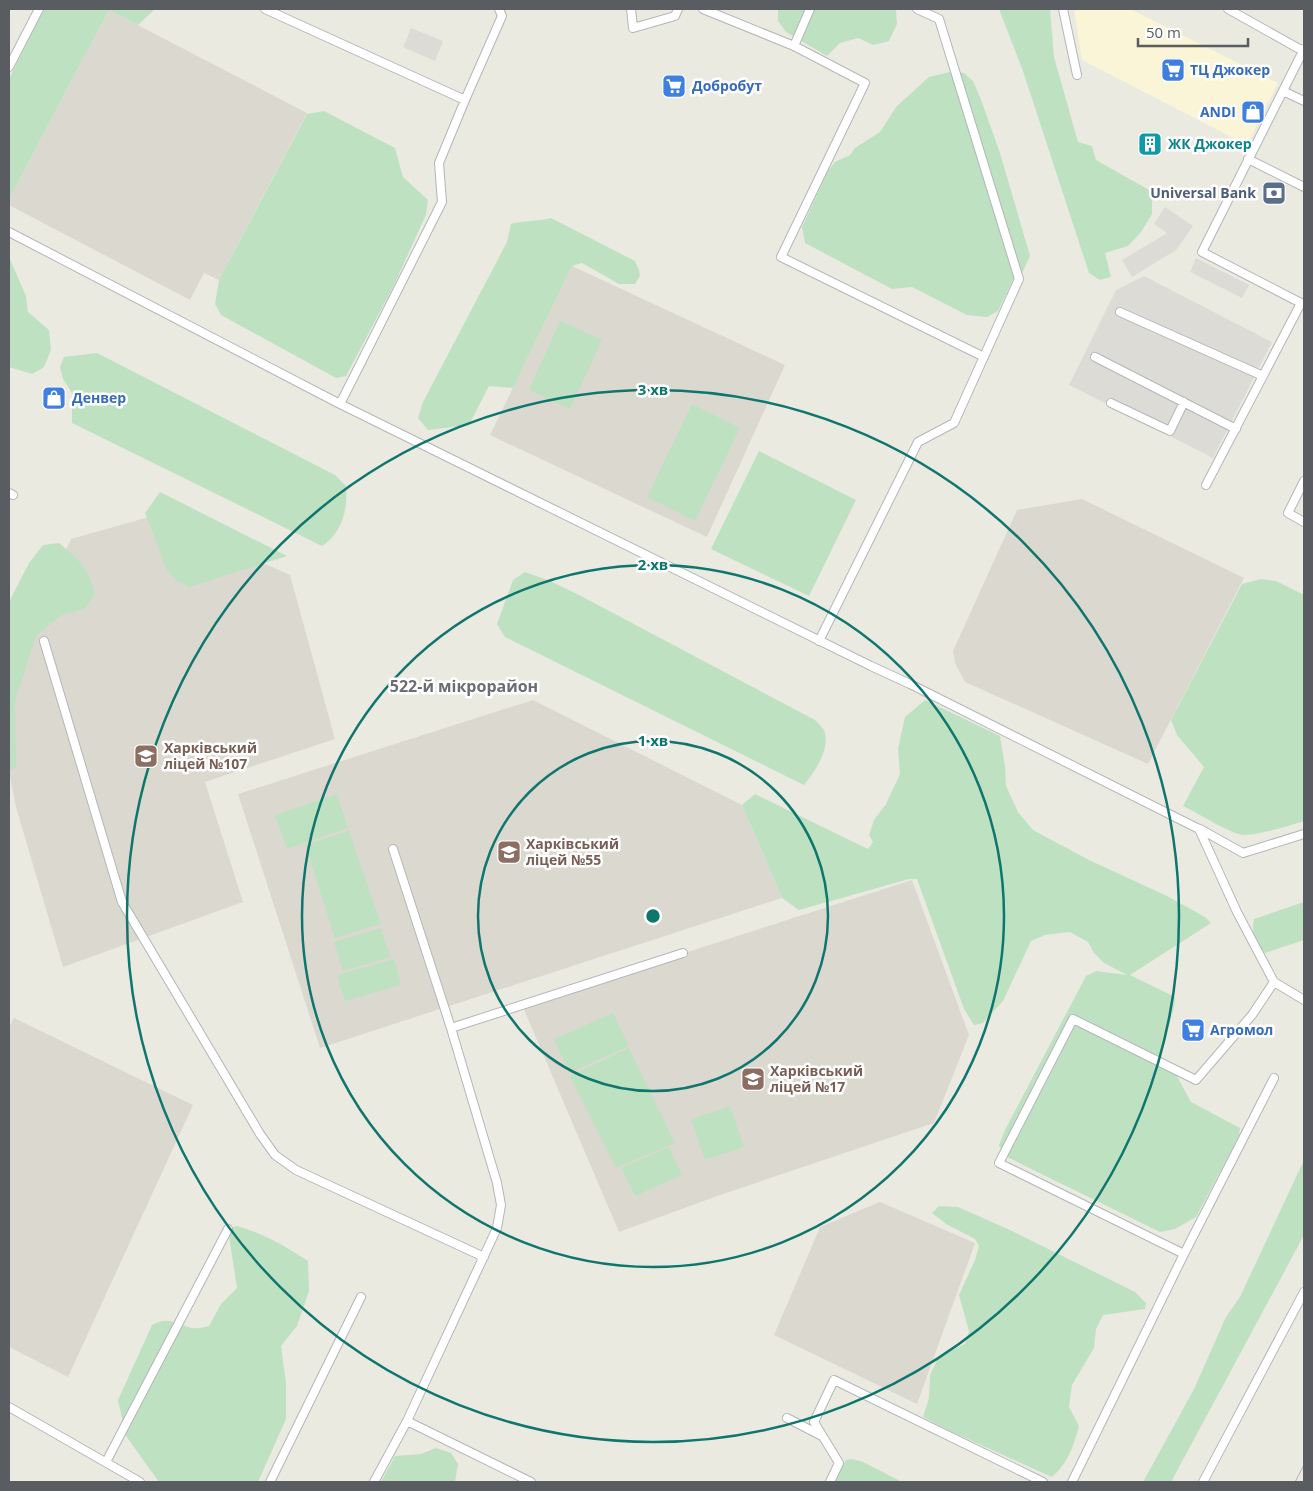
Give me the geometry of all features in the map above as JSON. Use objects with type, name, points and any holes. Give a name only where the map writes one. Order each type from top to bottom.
[{"type":"lane","points":[[9,67],[39,9]]},
{"type":"lane","points":[[265,9],[465,100]]},
{"type":"lane","points":[[340,404],[442,202],[439,163],[502,16],[500,9]]},
{"type":"lane","points":[[631,9],[633,28],[675,16],[678,9]]},
{"type":"lane","points":[[703,9],[794,46],[865,83],[781,257],[984,357]]},
{"type":"lane","points":[[794,46],[810,9]]},
{"type":"lane","points":[[820,641],[918,442],[954,423],[1019,279],[939,19],[917,9]]},
{"type":"lane","points":[[1063,9],[1077,76]]},
{"type":"lane","points":[[1206,485],[1302,304],[1202,252],[1304,50],[1228,9]]},
{"type":"lane","points":[[1282,91],[1304,101]]},
{"type":"lane","points":[[1248,159],[1304,187]]},
{"type":"lane","points":[[9,232],[340,404],[910,684],[1243,853],[1304,834]]},
{"type":"lane","points":[[1120,312],[1263,376]]},
{"type":"lane","points":[[1095,357],[1236,429]]},
{"type":"lane","points":[[1111,402],[1170,431],[1184,402]]},
{"type":"lane","points":[[1304,481],[1288,513],[1304,522]]},
{"type":"lane","points":[[44,641],[122,902],[260,1134],[275,1155],[296,1170],[484,1257]]},
{"type":"lane","points":[[1199,829],[1237,912],[1274,982],[1304,1000]]},
{"type":"lane","points":[[374,1482],[407,1421],[484,1257],[497,1228],[501,1206],[497,1183],[451,1028],[393,849]]},
{"type":"lane","points":[[451,1028],[683,953]]},
{"type":"lane","points":[[1184,1254],[999,1163],[1073,1019],[1196,1080],[1252,1015],[1274,982]]},
{"type":"lane","points":[[1072,1482],[1184,1254],[1274,1078]]},
{"type":"lane","points":[[106,1462],[228,1229]]},
{"type":"lane","points":[[1203,1482],[1304,1292]]},
{"type":"lane","points":[[270,1482],[361,1297]]},
{"type":"lane","points":[[830,1482],[839,1463],[814,1422],[834,1380],[1043,1482]]},
{"type":"lane","points":[[9,1407],[140,1482]]},
{"type":"lane","points":[[787,1418],[823,1438]]},
{"type":"lane","points":[[407,1421],[531,1482]]},
{"type":"shaded area","name":"ТЦ Джокер","points":[[1074,9],[1130,9],[1278,83],[1247,145],[1082,60]]},
{"type":"shaded area","points":[[109,10],[307,113],[219,280],[204,273],[190,300],[9,205],[9,199]]},
{"type":"shaded area","points":[[411,28],[443,41],[435,61],[403,47]]},
{"type":"shaded area","points":[[1165,207],[1193,226],[1176,250],[1132,277],[1122,260],[1167,233],[1154,224]]},
{"type":"shaded area","points":[[1196,258],[1249,285],[1242,298],[1190,272]]},
{"type":"shaded area","points":[[572,266],[785,365],[707,537],[490,435]]},
{"type":"shaded area","points":[[1144,276],[1272,342],[1213,458],[1069,385],[1116,290]]},
{"type":"shaded area","points":[[1082,499],[1244,578],[1148,764],[965,682],[955,663],[953,651],[1017,510]]},
{"type":"shaded area","name":"Харківський ліцей №107","points":[[156,515],[290,575],[335,739],[205,782],[243,902],[63,967],[16,807],[9,773],[9,669],[71,539]]},
{"type":"shaded area","name":"Харківський ліцей №55","points":[[533,700],[742,805],[782,898],[320,1048],[238,794]]},
{"type":"shaded area","name":"Харківський ліцей №17","points":[[912,880],[969,1035],[934,1123],[720,1195],[619,1232],[522,1005]]},
{"type":"shaded area","points":[[14,1018],[193,1105],[68,1377],[9,1347],[9,1027]]},
{"type":"shaded area","points":[[880,1202],[975,1243],[917,1404],[774,1335],[820,1227]]},
{"type":"green space","points":[[44,9],[155,9],[138,25],[109,10],[9,199],[9,79]]},
{"type":"green space","points":[[778,9],[896,9],[897,24],[889,41],[873,45],[858,38],[840,43],[827,56],[786,32],[778,21]]},
{"type":"green space","points":[[999,9],[1050,9],[1054,57],[1078,142],[1092,146],[1096,160],[1149,190],[1152,200],[1152,214],[1141,232],[1128,246],[1105,253],[1111,277],[1100,280],[1089,273],[1023,71]]},
{"type":"green space","points":[[954,71],[964,73],[973,81],[980,97],[1000,153],[1030,256],[1023,271],[1013,280],[998,311],[987,317],[967,315],[912,287],[892,289],[805,243],[802,227],[828,171],[835,162],[850,155],[855,148],[880,132],[896,107],[929,77]]},
{"type":"green space","points":[[324,111],[395,148],[403,177],[428,200],[426,215],[393,287],[346,376],[336,378],[221,315],[215,304],[219,280],[307,114]]},
{"type":"green space","points":[[551,218],[635,261],[640,276],[635,284],[619,284],[582,263],[572,266],[513,388],[489,386],[469,425],[428,430],[418,418],[423,402],[507,242],[511,224]]},
{"type":"green space","points":[[9,257],[26,296],[28,312],[49,330],[51,350],[44,367],[32,374],[9,367]]},
{"type":"green space","points":[[560,321],[602,340],[570,409],[529,390]]},
{"type":"green space","points":[[97,353],[335,475],[346,486],[346,504],[339,528],[334,535],[322,546],[72,423],[72,393],[63,379],[60,367],[64,357]]},
{"type":"green space","points":[[692,404],[740,428],[695,521],[647,497]]},
{"type":"green space","points":[[759,451],[856,500],[809,596],[711,549]]},
{"type":"green space","points":[[160,492],[287,556],[189,587],[177,581],[167,571],[145,513]]},
{"type":"green space","points":[[59,543],[83,565],[93,585],[95,595],[84,609],[62,615],[36,636],[15,701],[16,767],[9,771],[9,602],[29,563],[43,545]]},
{"type":"green space","points":[[525,572],[550,581],[581,596],[815,720],[824,731],[825,747],[820,761],[804,785],[505,637],[497,624],[513,580]]},
{"type":"green space","points":[[1261,579],[1276,581],[1304,595],[1304,821],[1265,832],[1243,835],[1222,827],[1183,806],[1204,767],[1177,735],[1171,720],[1242,584]]},
{"type":"green space","points":[[925,700],[1000,736],[1006,786],[1018,812],[1033,830],[1089,860],[1167,896],[1205,917],[1211,923],[1130,975],[1175,997],[1161,1056],[1173,1069],[1191,1102],[1240,1128],[1239,1136],[1196,1217],[1175,1229],[1160,1232],[1003,1155],[999,1145],[1005,1130],[1086,976],[1096,971],[1127,975],[1104,963],[1094,953],[1088,942],[1070,932],[1045,935],[1031,941],[1003,1001],[983,1023],[974,1025],[964,1009],[917,879],[909,879],[799,910],[782,898],[742,805],[755,794],[868,849],[873,842],[869,835],[874,820],[886,804],[900,774],[898,749],[905,717]]},
{"type":"green space","points":[[337,794],[348,828],[287,849],[275,815]]},
{"type":"green space","points":[[349,831],[381,924],[335,938],[305,845]]},
{"type":"green space","points":[[1304,902],[1304,940],[1265,953],[1255,937],[1254,919]]},
{"type":"green space","points":[[381,928],[390,957],[343,971],[334,942]]},
{"type":"green space","points":[[394,959],[401,985],[345,1001],[337,975]]},
{"type":"green space","points":[[613,1013],[629,1046],[569,1073],[554,1039]]},
{"type":"green space","points":[[629,1048],[675,1143],[616,1168],[570,1076]]},
{"type":"green space","points":[[730,1106],[744,1147],[705,1160],[691,1119]]},
{"type":"green space","points":[[669,1147],[682,1175],[635,1196],[621,1168]]},
{"type":"green space","points":[[1304,1160],[1304,1235],[1171,1482],[1143,1482],[1194,1389],[1226,1317],[1240,1297]]},
{"type":"green space","points":[[939,1206],[958,1207],[1010,1230],[1135,1292],[1146,1303],[1145,1309],[1103,1315],[1096,1329],[1094,1348],[1072,1385],[1069,1407],[1079,1426],[1075,1441],[1066,1460],[1052,1477],[923,1417],[929,1398],[930,1375],[939,1356],[965,1344],[969,1331],[959,1295],[975,1260],[979,1246],[975,1239],[946,1224],[932,1213]]},
{"type":"green space","points":[[237,1226],[274,1240],[308,1261],[309,1291],[297,1326],[281,1346],[286,1384],[286,1419],[258,1482],[159,1482],[126,1436],[118,1400],[152,1325],[168,1321],[192,1328],[209,1326],[221,1304],[237,1288],[228,1229]]},
{"type":"green space","points":[[436,1448],[451,1453],[458,1464],[455,1482],[381,1482],[395,1456],[421,1454]]},
{"type":"green space","points":[[852,1459],[863,1462],[902,1482],[834,1482],[846,1460]]},
{"type":"tram line","points":[[1295,1482],[1304,1465]]},
{"type":"place","name":"ТЦ Джокер","points":[[1173,70]]},
{"type":"place","name":"Добробут","points":[[674,86]]},
{"type":"place","name":"ANDI","points":[[1253,112]]},
{"type":"place","name":"ЖК Джокер","points":[[1150,144]]},
{"type":"place","name":"Universal Bank","points":[[1274,193]]},
{"type":"place","name":"Денвер","points":[[54,398]]},
{"type":"place","name":"Харківський ліцей №107","points":[[146,756]]},
{"type":"place","name":"Харківський ліцей №55","points":[[509,852]]},
{"type":"place","name":"Агромол","points":[[1193,1030]]},
{"type":"place","name":"Харківський ліцей №17","points":[[753,1079]]},
{"type":"district","name":"522-й мікрорайон","points":[[464,686]]}]
